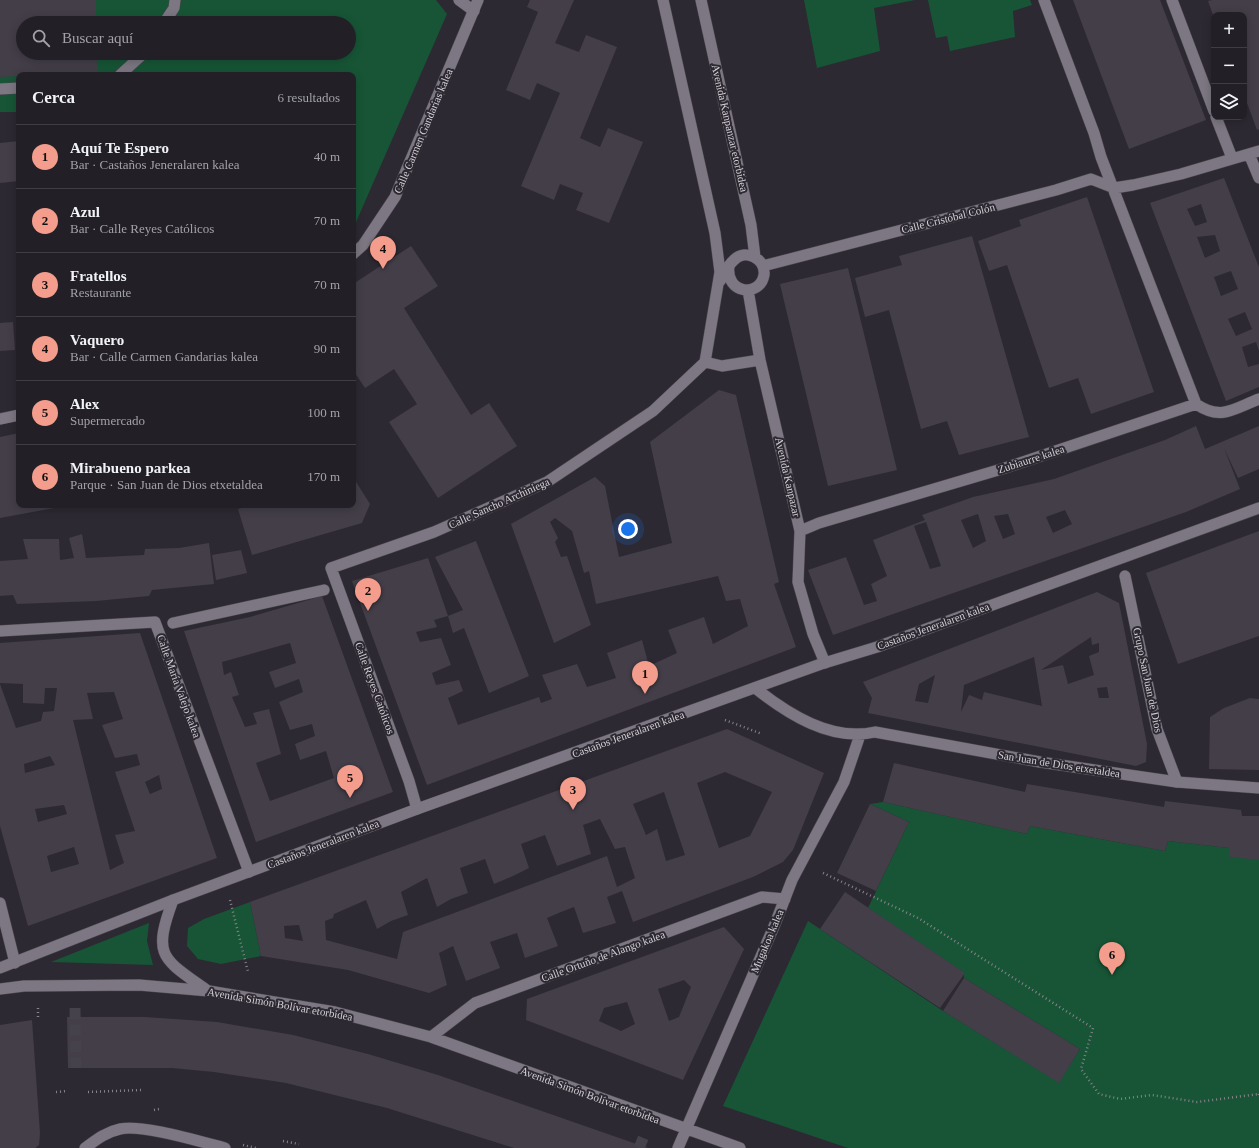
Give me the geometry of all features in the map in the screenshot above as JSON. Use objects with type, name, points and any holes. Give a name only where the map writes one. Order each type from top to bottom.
[{"type":"street","points":[[169,16],[174,8],[175,0]]},
{"type":"street","points":[[459,0],[474,11]]},
{"type":"street","name":"Calle Carmen Gandarias kalea","points":[[356,252],[364,245],[395,198],[478,0]]},
{"type":"street","points":[[663,0],[714,233],[720,272],[705,362],[722,366],[760,360]]},
{"type":"street","name":"Avenida Kanpanzar etorbidea","points":[[701,0],[759,262]]},
{"type":"street","points":[[1044,0],[1196,404],[1207,412],[1221,414],[1259,399]]},
{"type":"street","points":[[1172,0],[1211,103]]},
{"type":"street","points":[[123,72],[136,60]]},
{"type":"street","points":[[0,89],[16,88]]},
{"type":"street","points":[[1217,120],[1232,158]]},
{"type":"street","points":[[1114,188],[1181,174],[1254,152],[1259,178]]},
{"type":"street","name":"Calle Cristóbal Colón","points":[[759,262],[1056,190],[1092,179],[1114,188]]},
{"type":"street","points":[[714,233],[730,265],[729,277],[734,285],[742,290],[753,289],[761,282],[763,277],[759,262],[744,255],[734,259],[730,265],[719,283]]},
{"type":"street","name":"Avenida Kanpazar","points":[[748,290],[760,360],[800,531],[798,582],[813,634],[825,663]]},
{"type":"street","name":"Calle Sancho Archiniega","points":[[331,568],[434,532],[547,482],[653,411],[705,362]]},
{"type":"street","name":"Zubiaurre kalea","points":[[800,531],[819,523],[1005,468],[1196,404]]},
{"type":"street","points":[[0,419],[16,416]]},
{"type":"street","name":"Castaños Jeneralaren kalea","points":[[0,968],[174,900],[417,809],[754,688],[825,663],[877,647],[1259,508]]},
{"type":"street","name":"Calle Reyes Católicos","points":[[331,568],[409,781],[417,809]]},
{"type":"street","name":"Grupo San Juan de Dios","points":[[1125,576],[1157,729],[1177,782]]},
{"type":"street","points":[[173,623],[324,590]]},
{"type":"street","name":"Calle María Valejo kalea","points":[[0,631],[155,622],[249,872]]},
{"type":"street","points":[[754,688],[777,706],[819,728],[860,735]]},
{"type":"street","name":"San Juan de Dios etxetaldea","points":[[860,735],[875,732],[1040,762],[1177,782],[1259,788]]},
{"type":"street","name":"Mugakoa kalea","points":[[678,1148],[792,880],[844,782],[860,735]]},
{"type":"street","name":"Calle Ortuño de Alango kalea","points":[[431,1037],[476,1003],[762,897],[785,899]]},
{"type":"street","points":[[174,900],[164,925],[162,937],[162,944],[166,957],[179,970],[209,991]]},
{"type":"street","points":[[0,903],[15,963]]},
{"type":"street","name":"Avenida Simón Bolívar etorbidea","points":[[0,988],[24,986],[139,985],[209,991],[335,1012],[431,1037],[740,1148]]},
{"type":"street","points":[[85,1148],[100,1137],[120,1129],[140,1129],[225,1148]]},
{"type":"path","points":[[722,719],[762,734]]},
{"type":"path","points":[[823,873],[918,918],[1093,1028],[1081,1069],[1099,1094],[1120,1099],[1152,1095],[1197,1102],[1259,1094],[1259,1098]]},
{"type":"path","points":[[230,900],[248,972]]},
{"type":"path","points":[[38,1008],[38,1017]]},
{"type":"path","points":[[88,1092],[141,1090]]},
{"type":"path","points":[[56,1092],[67,1091]]},
{"type":"path","points":[[283,1141],[299,1144]]},
{"type":"green space","points":[[0,0],[436,0],[447,14],[356,222],[356,72],[16,72],[16,112],[0,112]]},
{"type":"green space","points":[[804,0],[915,0],[874,8],[880,51],[817,68]]},
{"type":"green space","points":[[928,0],[1030,0],[1032,5],[1013,11],[1015,37],[950,51],[947,36],[936,38]]},
{"type":"green space","points":[[883,802],[1027,834],[1030,826],[1165,851],[1168,841],[1229,848],[1259,859],[1259,1148],[848,1148],[723,1106],[808,921],[943,1011],[1059,1082],[1080,1049],[964,978],[964,973],[868,908],[909,822],[870,804]]},
{"type":"green space","points":[[250,902],[261,956],[221,964],[198,959],[187,946],[188,928],[204,919]]},
{"type":"green space","points":[[149,923],[147,941],[153,965],[51,962]]},
{"type":"building","points":[[0,0],[96,0],[96,16],[16,16],[16,60],[97,60],[98,72],[16,72],[16,76],[0,77]]},
{"type":"building","points":[[530,0],[574,0],[555,43],[579,52],[586,35],[617,47],[580,138],[600,147],[608,128],[643,142],[609,223],[576,210],[583,193],[560,184],[554,200],[521,186],[560,93],[537,83],[530,100],[506,90],[538,12],[527,7]]},
{"type":"building","points":[[1073,0],[1160,0],[1206,120],[1129,149]]},
{"type":"building","points":[[1259,0],[1259,129],[1257,130],[1247,103],[1247,12],[1212,12],[1208,1]]},
{"type":"building","points":[[16,141],[16,181],[0,183],[0,143]]},
{"type":"building","points":[[1224,178],[1259,267],[1259,351],[1256,342],[1242,347],[1248,367],[1259,364],[1259,387],[1226,401],[1150,203]],"holes":[[[1201,204],[1207,222],[1195,226],[1187,209]],[[1215,235],[1220,251],[1205,258],[1197,237]],[[1231,271],[1238,289],[1221,296],[1214,277]],[[1245,312],[1252,329],[1236,336],[1228,319]]]},
{"type":"building","points":[[1087,197],[1154,392],[1091,414],[1078,378],[1049,388],[1007,265],[989,271],[978,241],[1021,226],[1019,220]]},
{"type":"building","points":[[972,236],[1029,437],[959,455],[947,421],[921,429],[889,310],[865,317],[855,278],[902,265],[899,256]]},
{"type":"building","points":[[411,246],[438,286],[404,308],[471,415],[489,403],[517,446],[438,498],[389,422],[417,404],[394,369],[365,388],[356,374],[356,282]]},
{"type":"building","points":[[848,268],[897,470],[828,486],[780,284]]},
{"type":"building","points":[[13,322],[15,350],[0,351],[0,323]]},
{"type":"building","points":[[719,390],[736,395],[779,582],[774,584],[796,647],[427,785],[352,581],[428,558],[448,616],[434,620],[437,627],[416,632],[420,642],[441,638],[451,665],[432,673],[436,685],[459,680],[463,691],[448,698],[458,725],[539,697],[541,703],[552,699],[542,675],[577,664],[587,687],[616,678],[607,653],[642,640],[649,666],[677,653],[668,630],[704,617],[713,644],[748,626],[740,599],[726,601],[718,576],[596,604],[589,571],[584,573],[572,531],[555,518],[550,522],[558,538],[555,542],[561,557],[567,556],[591,625],[554,643],[511,524],[595,477],[605,486],[619,557],[672,543],[650,442]]},
{"type":"building","points":[[1196,426],[1205,449],[1259,426],[1259,469],[1238,478],[1224,448],[1240,489],[1186,512],[833,635],[808,570],[846,557],[864,605],[877,601],[871,584],[887,576],[873,540],[925,520],[922,515],[973,497],[1054,479],[1165,440]],"holes":[[[1065,510],[1072,524],[1053,533],[1046,517]],[[978,514],[986,541],[973,548],[961,520]],[[1008,514],[1015,534],[1003,539],[994,516]],[[926,522],[941,566],[930,569],[914,526]]]},
{"type":"building","points":[[16,434],[16,508],[54,508],[0,518],[0,437]]},
{"type":"building","points":[[356,482],[370,504],[362,523],[252,555],[238,509],[356,508]]},
{"type":"building","points":[[1259,531],[1259,636],[1178,664],[1146,573]]},
{"type":"building","points":[[82,534],[86,558],[144,555],[145,549],[179,548],[209,543],[214,584],[152,590],[149,596],[96,601],[17,604],[13,595],[0,596],[0,561],[28,559],[23,539],[59,539],[60,560],[74,558],[69,538]]},
{"type":"building","points":[[476,541],[529,676],[489,693],[464,628],[453,633],[448,616],[463,610],[435,557]]},
{"type":"building","points":[[241,550],[247,573],[216,580],[212,555]]},
{"type":"building","points":[[1097,592],[1119,603],[1147,744],[1146,762],[1136,766],[868,713],[872,698],[863,682]],"holes":[[[1091,637],[1092,645],[1099,643],[1099,652],[1089,656],[1094,675],[1068,684],[1063,665],[1041,670]],[[1034,657],[1042,706],[984,692],[982,700],[969,695],[961,712],[964,685]],[[935,675],[928,703],[915,701],[919,684]],[[1107,687],[1109,698],[1099,698],[1097,688]]]},
{"type":"building","points":[[322,596],[393,792],[256,842],[184,631],[250,617]],"holes":[[[290,643],[296,663],[269,672],[275,688],[299,679],[303,692],[279,702],[290,730],[312,724],[315,736],[295,744],[300,760],[326,751],[334,778],[270,801],[256,763],[281,754],[269,709],[253,713],[257,724],[245,727],[232,697],[239,695],[231,672],[224,675],[222,662]]]},
{"type":"building","points":[[140,633],[217,858],[28,926],[0,826],[0,684],[16,728],[41,721],[43,712],[54,711],[57,688],[45,688],[44,704],[23,703],[23,684],[0,683],[0,643]],"holes":[[[114,692],[123,719],[102,725],[115,758],[137,754],[140,765],[115,772],[135,831],[115,835],[124,863],[110,870],[73,720],[93,719],[87,693]],[[50,756],[55,765],[25,773],[24,764]],[[159,775],[162,789],[150,794],[145,782]],[[64,805],[67,814],[38,822],[35,809]],[[74,847],[79,864],[51,872],[47,856]]]},
{"type":"building","points":[[1250,698],[1259,699],[1259,770],[1209,769],[1210,717],[1224,708]]},
{"type":"building","points":[[727,729],[824,773],[793,850],[783,862],[753,877],[633,922],[622,891],[607,897],[616,923],[583,933],[574,907],[547,918],[558,946],[525,958],[517,933],[490,942],[500,968],[466,981],[453,946],[439,953],[447,985],[429,993],[348,970],[261,956],[250,902]],"holes":[[[725,772],[772,792],[750,836],[719,848],[697,783]],[[664,792],[685,855],[666,861],[657,829],[646,835],[633,804]],[[600,819],[615,849],[625,847],[635,878],[617,887],[607,856],[403,932],[397,959],[326,940],[325,921],[333,918],[334,914],[366,900],[377,929],[391,921],[408,915],[401,892],[427,878],[437,907],[451,899],[468,893],[460,868],[485,859],[494,884],[513,876],[529,868],[521,844],[545,835],[557,866],[591,854],[583,825]],[[299,925],[303,941],[285,938],[284,926]]]},
{"type":"building","points":[[894,763],[1025,792],[1027,784],[1164,807],[1165,801],[1241,810],[1242,816],[1259,816],[1259,860],[1230,857],[1229,848],[1168,841],[1165,851],[1030,826],[1027,834],[883,802]]},
{"type":"building","points":[[870,804],[909,822],[876,891],[837,873]]},
{"type":"building","points":[[845,892],[965,973],[940,1008],[820,929]]},
{"type":"building","points":[[724,927],[744,949],[683,1080],[526,1020],[527,999]],"holes":[[[684,980],[691,987],[679,1017],[669,1021],[658,989]],[[627,1002],[635,1024],[621,1031],[599,1021],[604,1008]]]},
{"type":"building","points":[[964,978],[1080,1049],[1059,1083],[943,1011]]},
{"type":"building","points":[[67,1017],[145,1017],[217,1022],[293,1035],[368,1054],[438,1075],[648,1148],[514,1148],[387,1108],[286,1083],[214,1072],[172,1068],[68,1068]]},
{"type":"building","points":[[32,1020],[40,1133],[39,1145],[35,1148],[0,1148],[0,1025]]},
{"type":"tunnel","points":[[75,1008],[76,1068]]},
{"type":"tunnel","points":[[639,1148],[644,1136]]},
{"type":"place","name":"Vaquero","points":[[383,269]]},
{"type":"place","name":"Azul","points":[[368,611]]},
{"type":"place","name":"Aquí Te Espero","points":[[645,694]]},
{"type":"place","name":"Alex","points":[[350,798]]},
{"type":"place","name":"Fratellos","points":[[573,810]]},
{"type":"place","name":"Mirabueno parkea","points":[[1112,975]]}]
